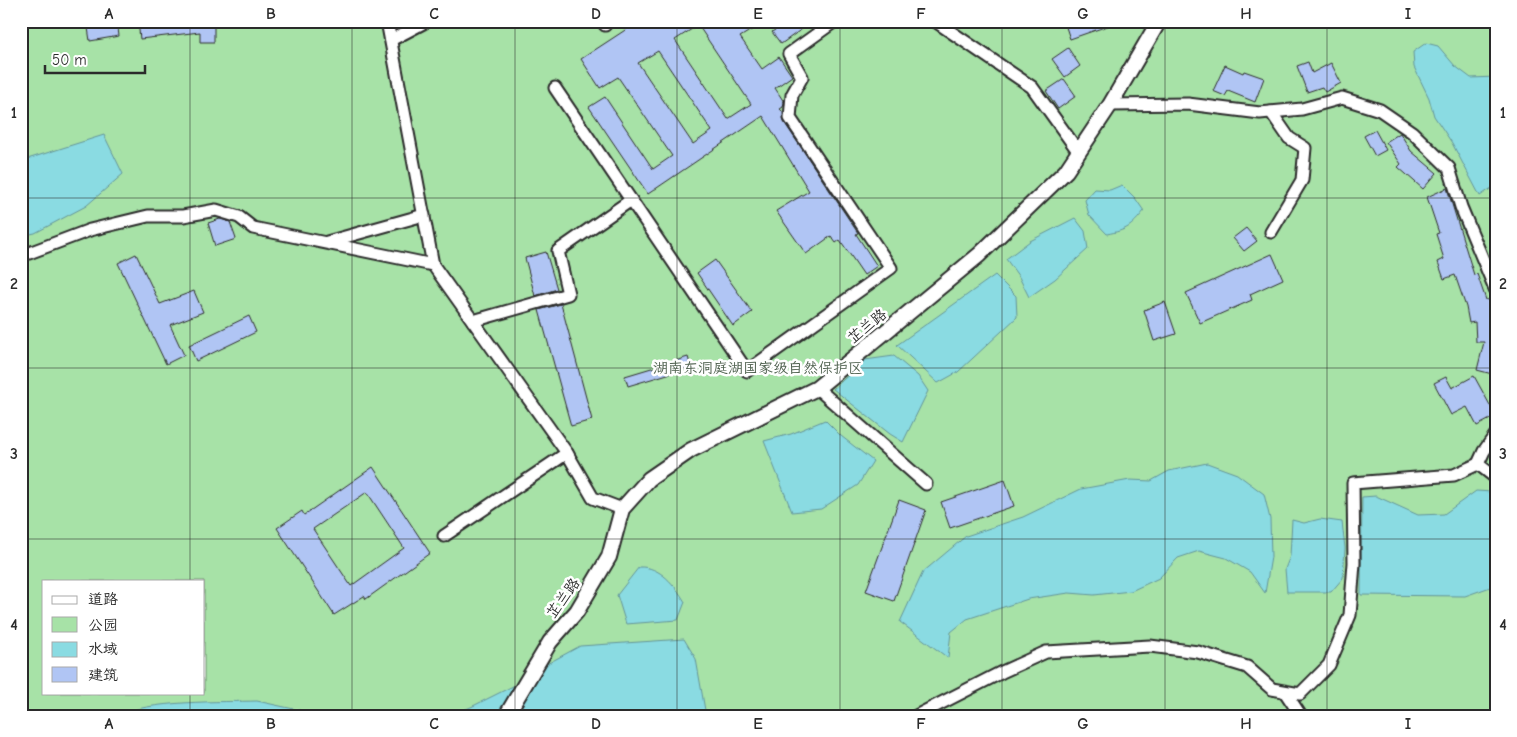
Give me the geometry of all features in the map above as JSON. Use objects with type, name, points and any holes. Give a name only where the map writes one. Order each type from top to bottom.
[{"type":"street","points":[[387,21],[433,265],[567,453],[593,498],[622,509]]},
{"type":"street","points":[[391,40],[427,21]]},
{"type":"street","points":[[555,88],[747,371],[891,268],[790,118],[792,95],[802,76],[789,54],[834,21]]},
{"type":"street","points":[[935,21],[1032,87],[1078,151]]},
{"type":"street","name":"芷兰路","points":[[506,716],[550,642],[577,611],[609,557],[622,509],[650,479],[691,450],[817,388],[980,254],[1066,171],[1110,105],[1154,23]]},
{"type":"street","points":[[1110,105],[1188,104],[1260,113],[1302,109],[1342,98],[1380,110],[1412,132],[1449,168],[1461,206],[1496,291]]},
{"type":"street","points":[[1271,232],[1302,180],[1304,148],[1289,138],[1272,112]]},
{"type":"street","points":[[473,321],[568,294],[558,251],[631,200]]},
{"type":"street","points":[[21,256],[100,227],[148,216],[183,216],[216,210],[239,217],[253,228],[433,265]]},
{"type":"street","points":[[324,243],[424,216]]},
{"type":"street","points":[[817,388],[926,484]]},
{"type":"street","points":[[916,716],[1046,652],[1150,646],[1198,652],[1247,667],[1272,690],[1300,694],[1329,665],[1350,615],[1354,563],[1353,483],[1454,474],[1478,464],[1484,451],[1496,434]]},
{"type":"street","points":[[444,536],[567,453]]},
{"type":"street","points":[[1478,464],[1496,478]]},
{"type":"street","points":[[1285,692],[1301,716]]},
{"type":"green space","name":"湖南东洞庭湖国家级自然保护区","points":[[21,21],[1496,21],[1496,716],[21,716]]},
{"type":"water","points":[[1426,43],[1438,46],[1455,66],[1471,78],[1496,77],[1496,185],[1480,196],[1452,143],[1434,116],[1429,98],[1414,67],[1413,52]]},
{"type":"water","points":[[104,135],[123,174],[86,206],[35,233],[21,236],[21,161]]},
{"type":"water","points":[[1122,185],[1135,198],[1144,211],[1128,227],[1107,234],[1089,215],[1085,200],[1095,189],[1110,190]]},
{"type":"water","points":[[1075,218],[1085,231],[1088,249],[1055,279],[1029,297],[1019,277],[1006,259],[1030,241]]},
{"type":"water","points":[[995,275],[1016,296],[1017,317],[958,372],[938,383],[897,345]]},
{"type":"water","points":[[894,356],[918,376],[928,391],[903,442],[833,389],[865,360]]},
{"type":"water","points":[[825,420],[841,436],[873,461],[858,485],[821,509],[792,512],[764,441],[791,434]]},
{"type":"water","points":[[1207,463],[1237,474],[1264,494],[1270,519],[1271,557],[1265,593],[1250,572],[1226,558],[1199,551],[1178,558],[1159,578],[1131,591],[1094,595],[1069,593],[1028,599],[967,619],[951,632],[948,658],[900,622],[923,572],[966,536],[1023,517],[1081,489],[1130,480],[1151,481],[1169,471]]},
{"type":"water","points":[[1476,491],[1493,492],[1496,494],[1496,585],[1465,596],[1361,595],[1362,497],[1376,496],[1418,515],[1444,514]]},
{"type":"water","points":[[1320,519],[1342,522],[1345,548],[1343,578],[1331,592],[1287,592],[1285,569],[1290,556],[1292,520],[1304,523]]},
{"type":"water","points":[[639,567],[660,573],[677,589],[685,602],[678,620],[626,624],[617,595]]},
{"type":"water","points":[[684,639],[696,659],[706,716],[448,716],[471,707],[519,683],[545,665],[580,646]]},
{"type":"water","points":[[257,701],[326,716],[119,716],[131,711],[165,704]]},
{"type":"building","points":[[87,21],[117,21],[119,36],[90,41]]},
{"type":"building","points":[[138,21],[214,21],[214,42],[200,42],[200,32],[140,39]]},
{"type":"building","points":[[639,21],[766,21],[740,37],[762,69],[779,57],[792,76],[775,88],[784,102],[783,107],[780,109],[783,112],[784,122],[858,233],[856,234],[877,266],[864,275],[840,240],[836,243],[831,236],[806,254],[776,211],[809,191],[763,116],[648,194],[589,107],[605,97],[653,169],[672,156],[618,77],[600,88],[581,59]],"holes":[[[698,25],[751,104],[728,119],[675,40]],[[658,51],[712,131],[693,144],[638,63]]]},
{"type":"building","points":[[788,21],[813,21],[781,44],[772,32]]},
{"type":"building","points":[[1064,21],[1115,21],[1116,23],[1070,39]]},
{"type":"building","points":[[1068,48],[1080,66],[1065,77],[1052,59]]},
{"type":"building","points":[[1308,62],[1312,73],[1331,63],[1341,83],[1325,92],[1322,87],[1307,92],[1297,66]]},
{"type":"building","points":[[1225,65],[1243,73],[1244,71],[1264,78],[1255,102],[1228,91],[1225,96],[1213,91]]},
{"type":"building","points":[[1064,79],[1076,96],[1058,109],[1046,91]]},
{"type":"building","points":[[1375,130],[1386,150],[1375,156],[1364,136]]},
{"type":"building","points":[[1400,133],[1411,151],[1437,173],[1423,189],[1398,167],[1401,164],[1386,142]]},
{"type":"building","points":[[1447,188],[1474,275],[1477,274],[1486,300],[1493,299],[1496,317],[1496,375],[1477,370],[1484,342],[1476,342],[1475,322],[1469,323],[1466,307],[1455,275],[1444,279],[1438,262],[1444,259],[1436,234],[1439,233],[1427,197]]},
{"type":"building","points":[[220,219],[230,222],[236,239],[215,246],[208,223]]},
{"type":"building","points":[[1246,228],[1257,241],[1244,251],[1233,238]]},
{"type":"building","points":[[546,252],[557,289],[535,296],[525,258]]},
{"type":"building","points":[[136,254],[160,304],[194,291],[203,312],[170,325],[184,355],[166,364],[118,263]]},
{"type":"building","points":[[1272,254],[1283,279],[1250,294],[1252,300],[1200,323],[1186,293]]},
{"type":"building","points":[[715,260],[752,312],[733,326],[697,273]]},
{"type":"building","points":[[1165,302],[1176,334],[1154,341],[1144,310]]},
{"type":"building","points":[[561,304],[592,420],[571,426],[539,310]]},
{"type":"building","points":[[249,316],[256,332],[196,361],[189,345]]},
{"type":"building","points":[[688,357],[691,367],[628,386],[625,376]]},
{"type":"building","points":[[1474,376],[1496,416],[1477,426],[1467,407],[1451,415],[1434,383],[1446,377],[1452,388]]},
{"type":"building","points":[[373,467],[430,553],[366,599],[364,596],[334,615],[277,528],[302,511],[304,515]],"holes":[[[367,492],[404,548],[351,586],[313,529]]]},
{"type":"building","points":[[1005,480],[1014,506],[950,528],[941,502]]},
{"type":"building","points":[[899,500],[926,510],[894,601],[866,591]]}]
